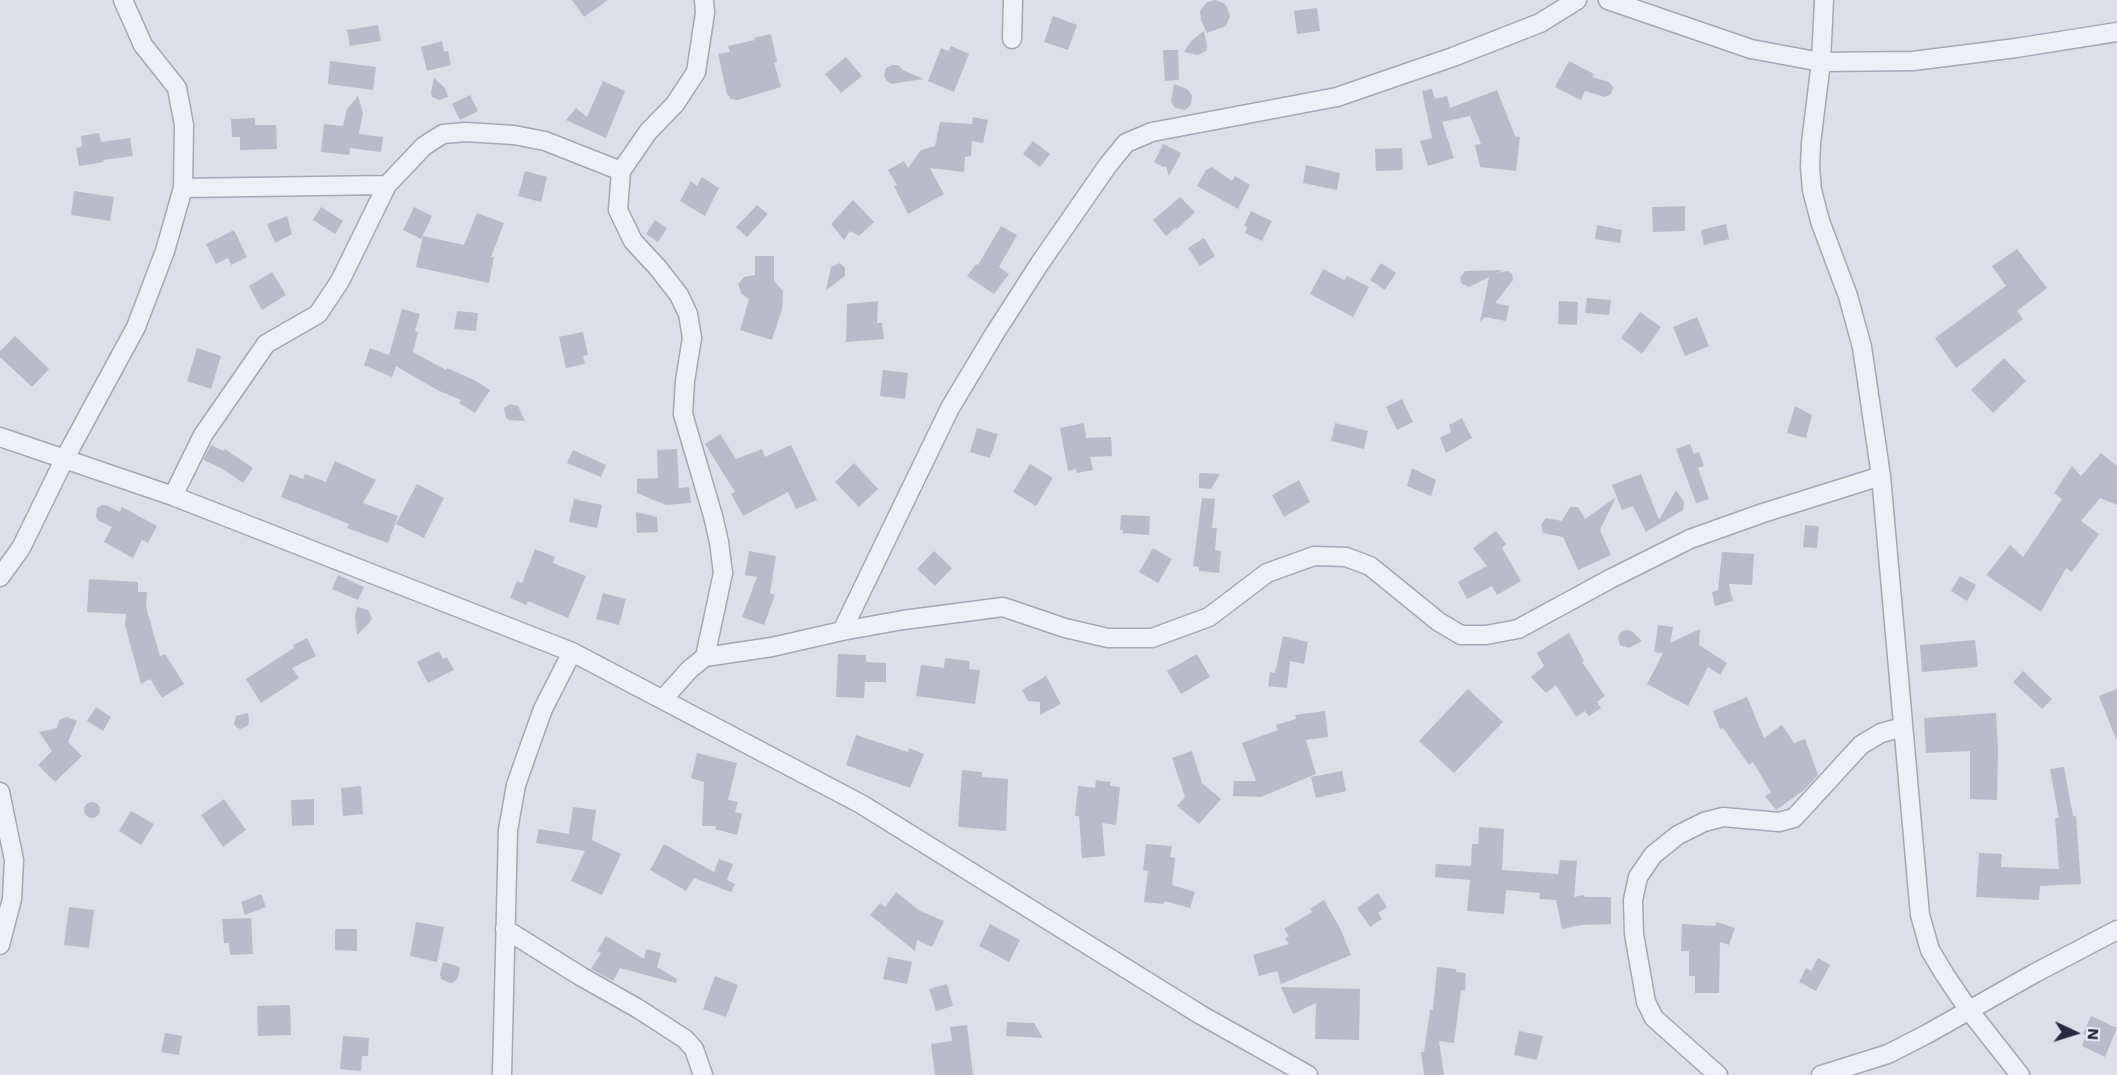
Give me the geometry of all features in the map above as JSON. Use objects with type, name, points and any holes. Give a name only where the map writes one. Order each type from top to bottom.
[{"type":"street","points":[[0,578],[21,548],[65,458],[136,327],[165,251],[183,188],[184,125],[177,88],[143,45],[123,0]]},
{"type":"street","points":[[704,0],[705,13],[696,72],[675,104],[648,132],[621,171],[618,210],[633,241],[680,295],[688,314],[692,338],[685,381],[683,414],[713,516],[723,573],[705,657]]},
{"type":"street","points":[[1012,39],[1013,0]]},
{"type":"street","points":[[842,631],[950,408],[1040,263],[1108,165],[1126,143],[1152,132],[1337,97],[1452,57],[1540,23],[1577,0]]},
{"type":"street","points":[[1608,0],[1751,49],[1821,62],[1913,61],[2117,32]]},
{"type":"street","points":[[1824,0],[1821,62],[1811,143],[1812,190],[1848,296],[1862,347],[1881,476],[1920,915],[1930,950],[1968,1009],[2020,1075]]},
{"type":"street","points":[[172,496],[203,435],[266,344],[318,314],[340,281],[387,185],[424,146],[443,134],[466,132],[514,135],[545,141],[621,171]]},
{"type":"street","points":[[183,188],[387,185]]},
{"type":"street","points":[[0,436],[172,496],[572,652],[861,804],[1202,1015],[1308,1075]]},
{"type":"street","points":[[663,699],[690,669],[705,657],[903,620],[1003,607],[1108,638],[1152,638],[1209,617],[1267,573],[1314,556],[1346,557],[1370,566],[1439,622],[1461,635],[1486,635],[1518,629],[1690,539],[1881,476]]},
{"type":"street","points":[[502,1075],[508,830],[516,785],[543,709],[572,652]]},
{"type":"street","points":[[1718,1075],[1654,1018],[1646,1002],[1634,934],[1633,900],[1638,877],[1653,855],[1678,835],[1704,822],[1723,817],[1779,822],[1794,818],[1862,745],[1881,733],[1903,727]]},
{"type":"street","points":[[0,792],[14,860],[12,899],[0,945]]},
{"type":"street","points":[[505,929],[685,1039],[694,1049],[703,1075]]},
{"type":"street","points":[[1821,1075],[1888,1054],[2117,930]]},
{"type":"building","points":[[572,0],[608,0],[584,17]]},
{"type":"building","points":[[1215,0],[1224,3],[1230,16],[1226,26],[1207,33],[1200,11],[1206,3]]},
{"type":"building","points":[[1317,8],[1320,31],[1297,34],[1294,11]]},
{"type":"building","points":[[1053,16],[1077,25],[1068,50],[1044,42]]},
{"type":"building","points":[[378,25],[381,41],[350,46],[347,30]]},
{"type":"building","points":[[1204,31],[1206,51],[1198,55],[1184,52],[1192,40]]},
{"type":"building","points":[[771,34],[777,62],[774,63],[781,87],[738,100],[731,99],[727,94],[718,54],[730,52],[728,46]]},
{"type":"building","points":[[442,41],[444,52],[448,51],[451,65],[427,71],[421,47]]},
{"type":"building","points":[[951,46],[969,54],[954,92],[928,81],[941,48],[949,51]]},
{"type":"building","points":[[1163,50],[1178,50],[1179,80],[1165,81]]},
{"type":"building","points":[[846,57],[862,76],[841,93],[825,74]]},
{"type":"building","points":[[330,61],[376,67],[373,90],[328,84]]},
{"type":"building","points":[[1569,61],[1594,74],[1592,77],[1609,82],[1613,87],[1611,94],[1605,97],[1585,91],[1581,100],[1555,87]]},
{"type":"building","points":[[898,65],[903,70],[923,79],[891,84],[884,75],[886,68]]},
{"type":"building","points":[[434,78],[445,88],[448,97],[439,100],[432,97]]},
{"type":"building","points":[[603,81],[625,91],[606,138],[566,120],[576,108],[587,117]]},
{"type":"building","points":[[1174,84],[1187,89],[1192,95],[1191,105],[1185,110],[1175,108],[1171,102]]},
{"type":"building","points":[[1432,89],[1435,99],[1447,96],[1450,108],[1497,90],[1515,136],[1520,137],[1516,171],[1480,167],[1475,145],[1481,144],[1470,116],[1442,122],[1454,158],[1428,166],[1420,141],[1432,138],[1422,91]]},
{"type":"building","points":[[470,95],[478,111],[460,120],[452,104]]},
{"type":"building","points":[[358,96],[363,113],[359,134],[383,137],[381,152],[350,148],[349,155],[321,152],[324,124],[343,126],[347,109]]},
{"type":"building","points":[[973,117],[988,120],[983,143],[972,141],[971,156],[965,157],[964,172],[930,168],[944,194],[908,214],[894,186],[897,185],[888,170],[904,161],[908,168],[921,150],[935,146],[940,122],[972,124]]},
{"type":"building","points":[[255,118],[255,125],[276,125],[277,149],[240,150],[240,137],[232,137],[231,119]]},
{"type":"building","points":[[99,133],[101,142],[130,138],[133,156],[79,166],[76,148],[82,147],[81,136]]},
{"type":"building","points":[[1033,141],[1050,154],[1040,167],[1023,154]]},
{"type":"building","points":[[1163,144],[1181,153],[1169,176],[1166,166],[1163,167],[1154,162]]},
{"type":"building","points":[[1402,148],[1403,170],[1376,171],[1375,149]]},
{"type":"building","points":[[1306,165],[1340,173],[1337,190],[1303,183]]},
{"type":"building","points":[[1212,167],[1232,181],[1235,176],[1250,185],[1238,209],[1197,186],[1206,170]]},
{"type":"building","points":[[525,171],[547,177],[541,202],[518,196]]},
{"type":"building","points":[[702,177],[719,188],[705,216],[680,201],[691,181],[697,186]]},
{"type":"building","points":[[74,191],[114,197],[110,221],[71,215]]},
{"type":"building","points":[[1180,197],[1195,212],[1166,236],[1153,220]]},
{"type":"building","points":[[853,200],[874,222],[859,236],[850,231],[844,240],[831,224]]},
{"type":"building","points":[[757,205],[768,214],[747,237],[736,227]]},
{"type":"building","points":[[1685,206],[1685,231],[1653,232],[1652,207]]},
{"type":"building","points":[[321,207],[343,221],[335,234],[313,220]]},
{"type":"building","points":[[414,207],[432,216],[421,239],[403,230]]},
{"type":"building","points":[[1251,211],[1272,221],[1262,241],[1245,233],[1247,227],[1244,226]]},
{"type":"building","points":[[477,213],[504,223],[491,257],[494,257],[489,283],[416,267],[423,236],[464,245]]},
{"type":"building","points":[[287,216],[292,234],[275,243],[267,224]]},
{"type":"building","points":[[655,220],[667,228],[658,242],[646,234]]},
{"type":"building","points":[[1726,224],[1729,239],[1704,245],[1701,230]]},
{"type":"building","points":[[1597,225],[1622,230],[1620,243],[1595,239]]},
{"type":"building","points":[[1001,226],[1017,235],[999,267],[1009,274],[994,294],[967,276],[976,264],[978,265]]},
{"type":"building","points":[[234,230],[247,257],[231,265],[228,258],[216,264],[206,244]]},
{"type":"building","points":[[1204,238],[1215,256],[1200,266],[1188,248]]},
{"type":"building","points":[[2017,249],[2047,288],[2017,311],[2023,319],[1956,368],[1935,338],[2006,286],[1992,266]]},
{"type":"building","points":[[755,256],[774,256],[774,281],[783,291],[782,309],[772,340],[740,330],[749,299],[741,293],[738,284],[744,277],[755,275]]},
{"type":"building","points":[[840,263],[845,268],[845,276],[826,290],[831,267]]},
{"type":"building","points":[[1381,263],[1396,273],[1385,290],[1370,280]]},
{"type":"building","points":[[1323,269],[1344,280],[1347,276],[1369,287],[1353,317],[1310,294]]},
{"type":"building","points":[[1503,270],[1496,273],[1508,271],[1512,274],[1513,280],[1495,303],[1509,306],[1506,321],[1485,317],[1480,322],[1489,277],[1469,287],[1462,284],[1460,278],[1465,271]]},
{"type":"building","points":[[272,272],[286,295],[262,310],[249,286]]},
{"type":"building","points":[[1587,298],[1611,300],[1609,315],[1585,313]]},
{"type":"building","points":[[878,301],[877,323],[882,323],[884,339],[846,342],[847,304]]},
{"type":"building","points":[[1559,301],[1578,302],[1577,325],[1558,324]]},
{"type":"building","points":[[402,309],[420,314],[415,331],[418,332],[413,352],[446,370],[447,368],[474,380],[490,390],[475,413],[459,403],[461,400],[437,390],[396,366],[392,377],[364,365],[370,348],[389,355]]},
{"type":"building","points":[[457,311],[478,313],[476,331],[454,329]]},
{"type":"building","points":[[1640,312],[1661,327],[1642,354],[1621,338]]},
{"type":"building","points":[[1697,317],[1709,346],[1685,356],[1673,327]]},
{"type":"building","points":[[583,332],[588,355],[583,356],[585,364],[566,368],[559,337]]},
{"type":"building","points":[[15,336],[49,369],[32,387],[0,357],[0,351]]},
{"type":"building","points":[[197,348],[221,356],[211,389],[187,381]]},
{"type":"building","points":[[2004,358],[2026,381],[1993,413],[1971,390]]},
{"type":"building","points":[[883,370],[908,373],[905,399],[880,396]]},
{"type":"building","points":[[1402,399],[1413,422],[1397,430],[1386,407]]},
{"type":"building","points":[[510,404],[518,406],[525,421],[506,418],[504,408]]},
{"type":"building","points":[[1795,406],[1812,415],[1806,438],[1787,433]]},
{"type":"building","points":[[1462,418],[1472,438],[1446,453],[1440,438],[1451,432],[1449,425]]},
{"type":"building","points":[[1084,423],[1086,438],[1111,437],[1112,456],[1090,457],[1093,470],[1077,473],[1076,469],[1068,471],[1060,428]]},
{"type":"building","points":[[1335,423],[1368,431],[1364,449],[1331,441]]},
{"type":"building","points":[[977,428],[998,434],[990,458],[970,452]]},
{"type":"building","points":[[720,434],[736,459],[762,449],[765,457],[791,445],[817,500],[796,509],[788,492],[743,516],[731,494],[735,492],[705,444]]},
{"type":"building","points":[[1690,444],[1694,454],[1699,452],[1704,466],[1698,468],[1709,499],[1696,503],[1676,449]]},
{"type":"building","points":[[211,445],[224,451],[225,449],[253,468],[243,483],[221,468],[203,460]]},
{"type":"building","points":[[677,449],[679,488],[689,487],[691,503],[666,505],[637,493],[637,479],[658,478],[657,450]]},
{"type":"building","points":[[573,450],[606,465],[601,477],[567,463]]},
{"type":"building","points":[[2101,453],[2117,466],[2117,505],[2100,498],[2081,521],[2099,534],[2072,572],[2066,568],[2041,612],[1986,575],[2010,545],[2023,557],[2062,499],[2054,493],[2072,466],[2081,476]]},
{"type":"building","points":[[335,461],[376,480],[363,503],[398,516],[388,543],[347,528],[349,524],[281,497],[290,474],[303,479],[305,474],[326,482]]},
{"type":"building","points":[[854,463],[878,489],[859,507],[835,482]]},
{"type":"building","points":[[1030,464],[1053,478],[1036,506],[1013,492]]},
{"type":"building","points":[[1412,468],[1436,480],[1431,496],[1407,486]]},
{"type":"building","points":[[1199,473],[1220,474],[1211,489],[1199,488]]},
{"type":"building","points":[[1641,474],[1659,520],[1676,490],[1684,502],[1683,510],[1646,532],[1633,506],[1622,510],[1612,485]]},
{"type":"building","points":[[1299,480],[1310,502],[1284,517],[1272,495]]},
{"type":"building","points":[[417,484],[444,498],[424,538],[396,524]]},
{"type":"building","points":[[1616,497],[1600,530],[1611,555],[1578,570],[1563,537],[1543,533],[1541,525],[1546,518],[1562,521],[1570,507],[1578,507],[1585,519]]},
{"type":"building","points":[[1202,498],[1215,499],[1212,528],[1217,528],[1215,550],[1221,551],[1219,573],[1199,571],[1199,567],[1193,566]]},
{"type":"building","points":[[574,499],[602,505],[597,528],[569,522]]},
{"type":"building","points":[[102,505],[120,512],[122,507],[157,526],[148,543],[142,540],[133,558],[104,542],[112,527],[99,521],[96,517],[97,508]]},
{"type":"building","points":[[636,512],[657,517],[658,532],[637,533]]},
{"type":"building","points":[[1121,515],[1150,516],[1149,535],[1123,533],[1123,530],[1120,530]]},
{"type":"building","points":[[1805,525],[1819,526],[1817,548],[1803,547]]},
{"type":"building","points":[[1496,531],[1506,544],[1502,548],[1521,581],[1497,595],[1492,586],[1467,599],[1458,582],[1487,566],[1473,548]]},
{"type":"building","points":[[1153,548],[1172,559],[1158,583],[1139,572]]},
{"type":"building","points":[[535,549],[555,557],[553,563],[586,576],[568,618],[528,601],[526,605],[510,598],[517,581],[522,583]]},
{"type":"building","points":[[749,551],[776,556],[770,593],[775,595],[764,625],[742,617],[757,577],[745,575]]},
{"type":"building","points":[[934,551],[952,568],[935,586],[917,569]]},
{"type":"building","points":[[1722,552],[1754,554],[1752,585],[1729,584],[1733,601],[1715,606],[1712,592],[1718,590]]},
{"type":"building","points":[[338,575],[364,587],[358,600],[332,589]]},
{"type":"building","points":[[1960,576],[1976,585],[1967,601],[1951,591]]},
{"type":"building","points":[[89,579],[138,582],[138,592],[147,592],[146,607],[160,656],[165,654],[184,684],[162,698],[150,679],[141,684],[125,625],[126,614],[87,612]]},
{"type":"building","points":[[603,593],[626,599],[619,625],[596,619]]},
{"type":"building","points":[[357,607],[368,610],[372,618],[357,635],[355,617]]},
{"type":"building","points":[[1658,625],[1673,627],[1670,643],[1700,629],[1699,645],[1727,663],[1720,675],[1708,667],[1688,706],[1647,684],[1663,653],[1654,652]]},
{"type":"building","points":[[1626,630],[1632,631],[1642,641],[1629,648],[1620,645],[1618,637]]},
{"type":"building","points":[[1569,633],[1584,661],[1582,662],[1605,696],[1597,702],[1601,708],[1589,716],[1585,711],[1576,717],[1556,685],[1546,693],[1531,677],[1544,666],[1537,653]]},
{"type":"building","points":[[1283,636],[1308,642],[1304,664],[1290,661],[1287,688],[1268,686],[1270,672],[1275,673]]},
{"type":"building","points":[[307,638],[316,656],[292,668],[299,678],[261,703],[246,679],[294,648],[293,645]]},
{"type":"building","points":[[1975,640],[1978,667],[1922,672],[1920,645]]},
{"type":"building","points":[[439,651],[443,659],[447,657],[454,670],[428,683],[417,662]]},
{"type":"building","points":[[838,654],[866,655],[866,662],[886,663],[886,682],[865,682],[864,698],[836,697]]},
{"type":"building","points":[[1197,654],[1210,677],[1181,694],[1167,671]]},
{"type":"building","points":[[945,658],[970,661],[969,669],[980,670],[975,704],[916,696],[921,665],[944,668]]},
{"type":"building","points":[[2023,671],[2052,699],[2042,709],[2013,682]]},
{"type":"building","points":[[1046,676],[1061,704],[1040,715],[1040,702],[1028,701],[1022,690]]},
{"type":"building","points":[[1468,689],[1503,722],[1454,773],[1419,741]]},
{"type":"building","points":[[2117,689],[2117,739],[2116,739],[2099,696]]},
{"type":"building","points":[[1747,697],[1764,738],[1782,725],[1794,743],[1805,739],[1818,775],[1804,790],[1776,810],[1765,796],[1771,792],[1753,762],[1749,765],[1723,728],[1720,729],[1713,711]]},
{"type":"building","points":[[96,707],[111,717],[103,731],[87,721]]},
{"type":"building","points":[[1325,711],[1328,737],[1306,740],[1316,774],[1261,797],[1233,796],[1234,781],[1256,781],[1242,743],[1278,730],[1276,725],[1296,719],[1295,715]]},
{"type":"building","points":[[248,713],[247,726],[240,729],[236,727],[234,724],[236,716]]},
{"type":"building","points":[[1996,713],[1997,800],[1970,799],[1970,751],[1926,753],[1924,718]]},
{"type":"building","points":[[67,717],[77,721],[68,742],[82,756],[55,782],[38,765],[52,751],[39,732],[57,728],[59,720]]},
{"type":"building","points":[[856,735],[908,752],[909,748],[924,754],[910,788],[846,765]]},
{"type":"building","points":[[1192,751],[1202,783],[1221,799],[1199,824],[1177,806],[1185,797],[1172,758]]},
{"type":"building","points":[[697,753],[737,763],[728,800],[738,802],[735,812],[742,814],[737,835],[715,829],[716,826],[702,826],[704,782],[691,778]]},
{"type":"building","points":[[2064,767],[2073,816],[2076,816],[2081,884],[2040,886],[2039,900],[1976,897],[1979,853],[2002,854],[2001,867],[2059,869],[2055,818],[2059,818],[2050,769]]},
{"type":"building","points":[[962,770],[982,772],[982,777],[1008,779],[1006,831],[958,827]]},
{"type":"building","points":[[1342,771],[1346,791],[1316,798],[1311,777]]},
{"type":"building","points":[[1096,780],[1110,782],[1110,786],[1120,787],[1116,825],[1102,823],[1105,856],[1082,858],[1079,816],[1075,816],[1078,786],[1095,788]]},
{"type":"building","points":[[361,786],[363,814],[343,816],[341,788]]},
{"type":"building","points":[[224,799],[246,830],[223,847],[201,815]]},
{"type":"building","points":[[314,799],[314,825],[292,826],[291,800]]},
{"type":"building","points":[[92,802],[100,810],[92,818],[84,810]]},
{"type":"building","points":[[573,807],[596,810],[592,840],[621,854],[602,895],[571,881],[585,851],[536,843],[539,829],[569,834]]},
{"type":"building","points":[[131,811],[154,824],[141,845],[119,831]]},
{"type":"building","points":[[1479,827],[1504,829],[1502,870],[1558,874],[1560,860],[1577,861],[1574,897],[1584,895],[1585,897],[1611,897],[1611,924],[1581,925],[1562,929],[1556,900],[1539,899],[1540,893],[1506,890],[1504,914],[1467,911],[1470,880],[1435,877],[1436,864],[1471,866],[1472,844],[1478,844]]},
{"type":"building","points":[[664,844],[714,872],[719,859],[733,864],[727,880],[735,884],[731,892],[694,878],[686,891],[650,870]]},
{"type":"building","points":[[1146,844],[1172,846],[1170,857],[1175,858],[1172,885],[1195,892],[1190,908],[1164,901],[1164,904],[1144,902],[1148,871],[1143,870]]},
{"type":"building","points":[[896,892],[920,911],[944,921],[932,947],[917,940],[915,951],[870,915],[880,903],[885,907]]},
{"type":"building","points":[[1378,893],[1387,907],[1378,913],[1382,919],[1370,927],[1357,908]]},
{"type":"building","points":[[261,894],[266,907],[245,915],[241,902]]},
{"type":"building","points":[[1324,900],[1340,928],[1351,955],[1281,984],[1277,971],[1259,976],[1253,955],[1289,944],[1285,938],[1289,936],[1284,929],[1312,912],[1310,909]]},
{"type":"building","points":[[69,907],[94,910],[89,948],[64,945]]},
{"type":"building","points":[[251,918],[253,954],[230,955],[229,943],[224,943],[222,919]]},
{"type":"building","points":[[416,922],[444,927],[437,962],[410,956]]},
{"type":"building","points":[[1717,922],[1735,928],[1729,945],[1720,942],[1719,993],[1695,993],[1695,976],[1689,976],[1689,951],[1681,951],[1682,924],[1715,926]]},
{"type":"building","points":[[990,924],[1020,940],[1009,962],[979,946]]},
{"type":"building","points":[[335,929],[357,929],[357,951],[335,950]]},
{"type":"building","points":[[606,936],[644,959],[646,949],[661,953],[657,967],[677,979],[676,983],[620,968],[613,981],[591,969],[601,953],[597,951]]},
{"type":"building","points":[[888,957],[912,962],[907,984],[883,979]]},
{"type":"building","points":[[1818,958],[1830,965],[1816,991],[1799,982],[1806,968],[1811,971]]},
{"type":"building","points":[[443,962],[460,967],[458,978],[454,982],[450,983],[441,979]]},
{"type":"building","points":[[1437,967],[1456,969],[1456,972],[1466,973],[1465,991],[1461,990],[1454,1043],[1439,1041],[1444,1075],[1424,1075],[1421,1052],[1424,1052],[1430,1010],[1433,1010]]},
{"type":"building","points":[[715,976],[738,985],[726,1017],[703,1009]]},
{"type":"building","points":[[947,984],[953,1006],[936,1011],[929,989]]},
{"type":"building","points":[[1281,987],[1360,989],[1359,1040],[1315,1039],[1316,1003],[1293,1014]]},
{"type":"building","points":[[290,1005],[291,1035],[258,1036],[257,1006]]},
{"type":"building","points":[[2091,1016],[2117,1028],[2105,1057],[2082,1046],[2086,1035],[2083,1034]]},
{"type":"building","points":[[1007,1022],[1034,1023],[1043,1038],[1006,1036]]},
{"type":"building","points":[[967,1025],[973,1075],[935,1075],[931,1044],[952,1041],[950,1027]]},
{"type":"building","points":[[1519,1031],[1543,1036],[1537,1060],[1514,1055]]},
{"type":"building","points":[[165,1033],[182,1036],[179,1055],[161,1052]]},
{"type":"building","points":[[343,1036],[369,1038],[368,1056],[362,1056],[361,1071],[340,1069]]}]
